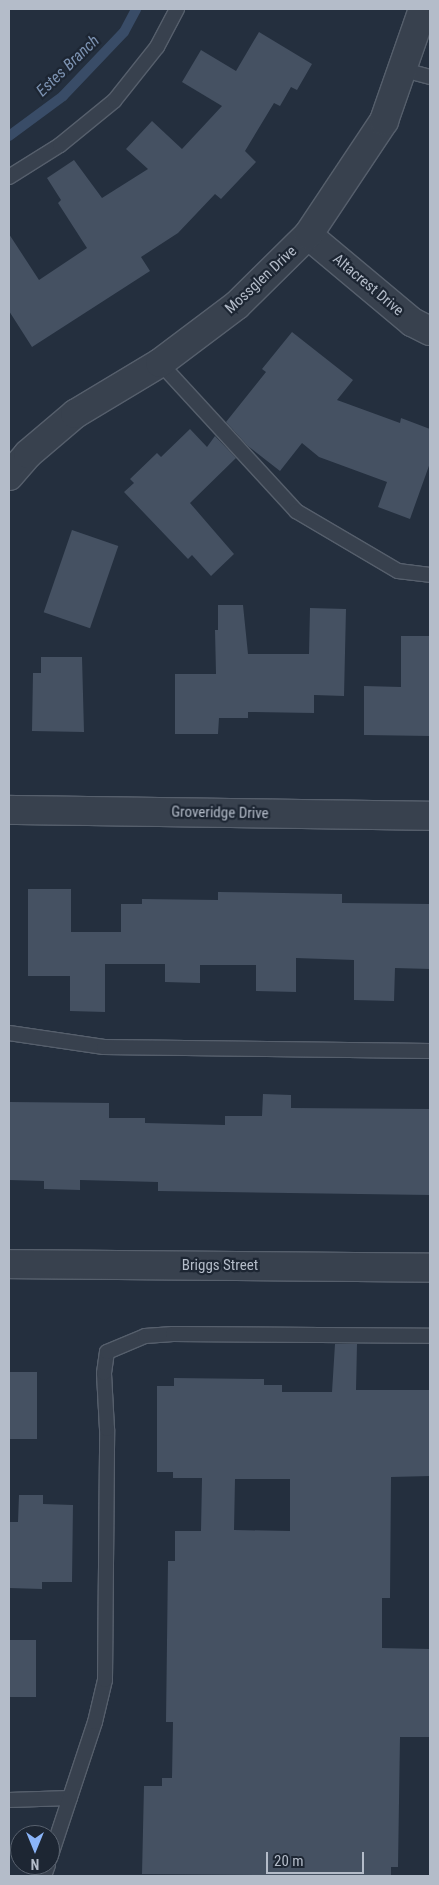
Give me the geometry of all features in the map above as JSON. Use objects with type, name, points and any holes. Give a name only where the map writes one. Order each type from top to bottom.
[{"type":"street","name":"Mossglen Drive","points":[[9,476],[28,454],[75,414],[160,363],[237,305],[308,235],[384,121],[404,70],[423,9]]},
{"type":"street","name":"Altacrest Drive","points":[[308,235],[412,322],[430,331]]},
{"type":"street","name":"Groveridge Drive","points":[[9,810],[430,816]]},
{"type":"street","name":"Briggs Street","points":[[9,1264],[430,1268]]},
{"type":"lane","points":[[9,177],[60,145],[114,101],[157,48],[177,9]]},
{"type":"lane","points":[[404,70],[430,77]]},
{"type":"lane","points":[[160,363],[296,511],[398,571],[430,575]]},
{"type":"lane","points":[[9,1033],[104,1047],[430,1051]]},
{"type":"lane","points":[[60,1828],[96,1722],[107,1656],[107,1429],[104,1373],[107,1352],[145,1336],[173,1334],[430,1336]]},
{"type":"lane","points":[[9,1800],[70,1798]]},
{"type":"building","points":[[259,32],[312,64],[297,90],[291,87],[280,106],[274,103],[245,151],[256,162],[221,199],[215,194],[178,233],[141,257],[150,271],[32,347],[9,311],[9,234],[39,280],[87,248],[58,203],[61,200],[47,178],[74,160],[102,198],[148,169],[126,149],[152,121],[182,149],[222,106],[182,82],[201,50],[236,71]]},
{"type":"building","points":[[292,332],[353,380],[337,400],[400,423],[401,418],[430,429],[430,463],[410,519],[378,507],[387,482],[319,457],[302,443],[280,471],[248,446],[226,422],[266,372],[262,369]]},
{"type":"building","points":[[190,429],[207,447],[215,436],[236,458],[190,503],[234,554],[211,576],[192,555],[188,559],[124,492],[134,483],[130,479],[157,453],[161,457]]},
{"type":"building","points":[[72,530],[118,546],[90,628],[44,612]]},
{"type":"building","points":[[218,605],[243,605],[248,654],[309,654],[310,608],[346,609],[344,696],[314,695],[314,713],[248,712],[248,718],[219,718],[218,734],[175,734],[175,674],[216,674],[215,630],[218,630]]},
{"type":"building","points":[[401,636],[430,636],[430,736],[364,735],[364,686],[401,687]]},
{"type":"building","points":[[41,657],[82,657],[84,732],[32,731],[33,673],[41,673]]},
{"type":"building","points":[[28,889],[71,889],[71,932],[121,932],[121,904],[142,904],[142,899],[218,900],[218,892],[342,894],[342,903],[430,904],[430,969],[395,968],[394,1001],[354,1000],[354,960],[296,958],[296,992],[256,991],[256,965],[200,965],[200,983],[165,982],[165,964],[105,964],[105,1012],[70,1011],[70,976],[28,976]]},
{"type":"building","points":[[263,1094],[291,1095],[291,1108],[430,1109],[430,1195],[158,1191],[158,1182],[80,1180],[80,1190],[44,1189],[44,1181],[9,1180],[9,1102],[109,1103],[109,1118],[145,1118],[145,1123],[225,1125],[225,1116],[262,1116]]},
{"type":"building","points":[[335,1344],[357,1344],[356,1390],[430,1390],[430,1476],[391,1477],[390,1598],[382,1598],[382,1648],[430,1649],[430,1737],[400,1737],[398,1867],[391,1867],[391,1876],[142,1874],[144,1786],[162,1786],[162,1778],[172,1778],[173,1722],[166,1722],[168,1561],[175,1561],[175,1531],[201,1531],[202,1478],[173,1478],[173,1472],[157,1472],[157,1386],[174,1386],[174,1378],[264,1379],[264,1385],[282,1385],[282,1392],[332,1392]],"holes":[[[235,1479],[290,1479],[290,1531],[234,1530]]]},
{"type":"building","points":[[9,1372],[37,1372],[37,1439],[9,1439]]},
{"type":"building","points":[[19,1495],[43,1495],[43,1504],[73,1505],[72,1582],[42,1582],[42,1589],[9,1588],[9,1522],[18,1522]]},
{"type":"building","points":[[9,1640],[36,1640],[36,1697],[9,1697]]},
{"type":"waterway","name":"Estes Branch","points":[[9,136],[63,96],[124,32],[136,9]]}]
